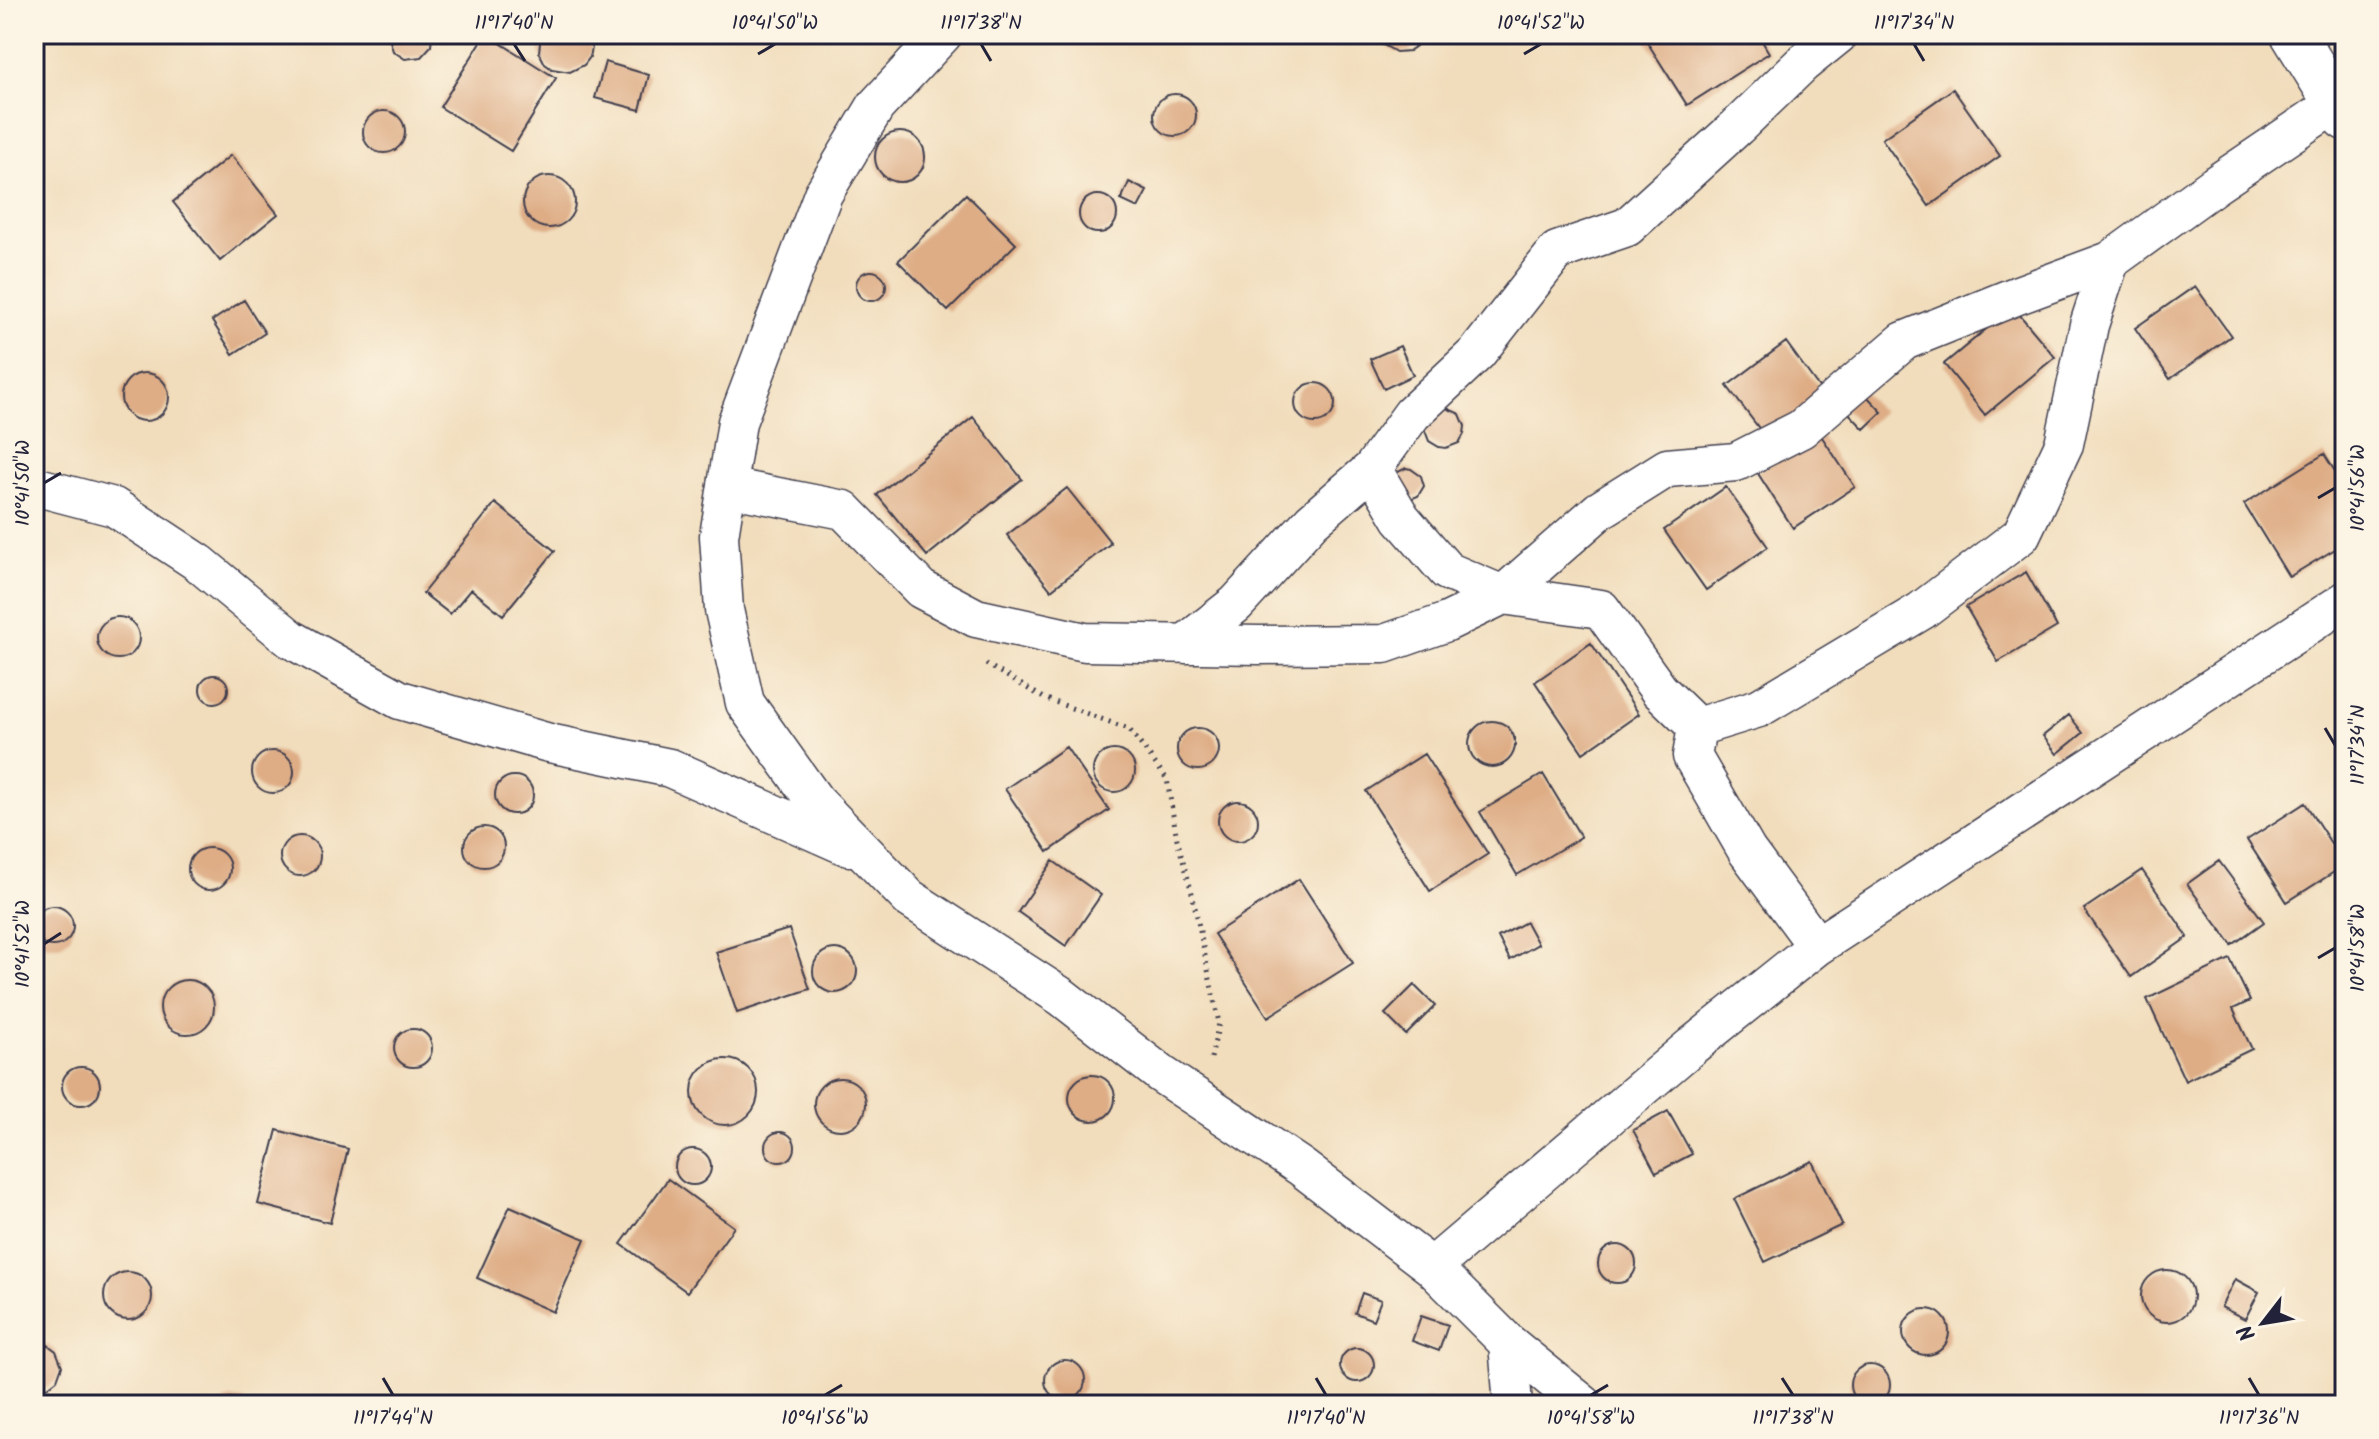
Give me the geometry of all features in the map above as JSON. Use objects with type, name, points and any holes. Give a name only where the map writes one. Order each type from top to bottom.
[{"type":"main road","points":[[2293,34],[2340,110]]},
{"type":"street","points":[[943,34],[876,106],[823,194],[737,422],[719,536],[724,610],[745,703],[815,801],[909,898],[1062,997],[1161,1074],[1301,1167],[1432,1267],[1508,1343],[1584,1405]]},
{"type":"street","points":[[1185,644],[1236,604],[1312,521],[1372,469],[1412,414],[1477,353],[1557,251],[1627,227],[1802,64],[1839,34]]},
{"type":"street","points":[[727,487],[844,510],[921,589],[976,618],[1085,642],[1384,644],[1447,622],[1503,595],[1600,510],[1667,468],[1736,462],[1801,429],[1904,341],[2110,261],[2215,185],[2340,110]]},
{"type":"street","points":[[1697,727],[1759,708],[1921,611],[2021,535],[2064,444],[2089,325],[2110,261]]},
{"type":"street","points":[[1372,469],[1401,518],[1447,571],[1503,595],[1601,609],[1659,690],[1697,727]]},
{"type":"street","points":[[34,486],[114,507],[199,563],[291,639],[400,700],[549,743],[670,768],[866,854]]},
{"type":"street","points":[[1432,1267],[1692,1046],[1817,946],[2345,601]]},
{"type":"street","points":[[1697,727],[1692,756],[1747,851],[1817,946]]},
{"type":"street","points":[[1508,1343],[1513,1405]]},
{"type":"path","points":[[976,658],[1044,698],[1129,729],[1167,779],[1177,839],[1192,893],[1219,1023],[1200,1100]]},
{"type":"building","points":[[388,34],[432,34],[431,46],[421,57],[405,59],[393,51]]},
{"type":"building","points":[[486,34],[556,78],[511,151],[440,107]]},
{"type":"building","points":[[541,34],[589,34],[590,57],[584,65],[570,72],[552,69],[545,64],[539,52]]},
{"type":"building","points":[[1378,34],[1422,34],[1416,46],[1409,51],[1396,52],[1382,44]]},
{"type":"building","points":[[1642,34],[1758,34],[1769,53],[1687,105]]},
{"type":"building","points":[[605,62],[649,75],[640,110],[595,98]]},
{"type":"building","points":[[1953,89],[2000,156],[1929,206],[1882,139]]},
{"type":"building","points":[[1175,94],[1190,100],[1196,115],[1190,130],[1175,136],[1160,130],[1154,115],[1160,100]]},
{"type":"building","points":[[384,111],[399,117],[405,132],[399,147],[384,153],[369,147],[363,132],[369,117]]},
{"type":"building","points":[[900,132],[918,139],[925,157],[918,175],[900,182],[882,175],[875,157],[882,139]]},
{"type":"building","points":[[231,155],[278,214],[220,261],[173,202]]},
{"type":"building","points":[[549,176],[567,184],[575,202],[567,220],[549,228],[531,220],[523,202],[531,184]]},
{"type":"building","points":[[1129,182],[1147,191],[1138,208],[1121,200]]},
{"type":"building","points":[[966,194],[1016,244],[948,311],[898,261]]},
{"type":"building","points":[[1098,195],[1111,201],[1117,214],[1111,227],[1098,233],[1085,227],[1079,214],[1085,201]]},
{"type":"building","points":[[871,271],[882,275],[886,286],[882,297],[871,301],[860,297],[856,286],[860,275]]},
{"type":"building","points":[[2195,286],[2231,336],[2170,379],[2135,328]]},
{"type":"building","points":[[244,300],[265,333],[233,354],[212,321]]},
{"type":"building","points":[[2013,307],[2055,357],[1985,415],[1944,364]]},
{"type":"building","points":[[1786,342],[1826,397],[1768,440],[1727,386]]},
{"type":"building","points":[[1400,346],[1413,375],[1384,389],[1370,359]]},
{"type":"building","points":[[145,373],[162,380],[169,397],[162,414],[145,421],[128,414],[121,397],[128,380]]},
{"type":"building","points":[[1315,383],[1329,389],[1335,403],[1329,417],[1315,423],[1301,417],[1295,403],[1301,389]]},
{"type":"building","points":[[1862,391],[1882,412],[1864,429],[1844,408]]},
{"type":"building","points":[[1444,407],[1460,414],[1465,426],[1459,443],[1446,448],[1429,441],[1424,428]]},
{"type":"building","points":[[973,417],[1022,479],[927,556],[877,495]]},
{"type":"building","points":[[1818,431],[1855,487],[1793,528],[1757,472]]},
{"type":"building","points":[[2324,454],[2345,487],[2345,543],[2289,577],[2244,504]]},
{"type":"building","points":[[1406,468],[1421,476],[1424,486],[1418,496],[1408,500],[1396,473]]},
{"type":"building","points":[[1726,487],[1768,547],[1706,590],[1664,530]]},
{"type":"building","points":[[1067,488],[1111,543],[1051,590],[1007,535]]},
{"type":"building","points":[[495,503],[555,551],[503,615],[471,589],[450,614],[423,593]]},
{"type":"building","points":[[2026,572],[2057,627],[1998,662],[1966,607]]},
{"type":"building","points":[[118,617],[133,623],[139,638],[133,653],[118,659],[103,653],[97,638],[103,623]]},
{"type":"building","points":[[1591,643],[1639,714],[1583,753],[1535,682]]},
{"type":"building","points":[[214,675],[224,679],[228,689],[224,699],[214,703],[204,699],[200,689],[204,679]]},
{"type":"building","points":[[2069,715],[2083,733],[2057,754],[2043,736]]},
{"type":"building","points":[[1492,721],[1509,727],[1515,744],[1509,761],[1492,767],[1475,761],[1469,744],[1475,727]]},
{"type":"building","points":[[1198,728],[1213,734],[1219,749],[1213,764],[1198,770],[1183,764],[1177,749],[1183,734]]},
{"type":"building","points":[[1066,747],[1109,810],[1048,852],[1005,789]]},
{"type":"building","points":[[1114,750],[1129,756],[1135,771],[1129,786],[1114,792],[1099,786],[1093,771],[1099,756]]},
{"type":"building","points":[[273,751],[288,757],[294,772],[288,787],[273,793],[258,787],[252,772],[258,757]]},
{"type":"building","points":[[1424,754],[1488,854],[1430,891],[1366,791]]},
{"type":"building","points":[[1543,774],[1581,837],[1517,875],[1480,812]]},
{"type":"building","points":[[514,776],[528,781],[533,795],[528,809],[514,814],[500,809],[495,795],[500,781]]},
{"type":"building","points":[[1238,801],[1252,807],[1258,821],[1252,835],[1238,841],[1224,835],[1218,821],[1224,807]]},
{"type":"building","points":[[2305,803],[2345,865],[2287,902],[2247,840]]},
{"type":"building","points":[[484,827],[498,833],[504,847],[498,861],[484,867],[470,861],[464,847],[470,833]]},
{"type":"building","points":[[300,836],[314,842],[320,856],[314,870],[300,876],[286,870],[280,856],[286,842]]},
{"type":"building","points":[[209,848],[224,854],[230,869],[224,884],[209,890],[194,884],[188,869],[194,854]]},
{"type":"building","points":[[1053,861],[1101,895],[1066,946],[1018,912]]},
{"type":"building","points":[[2219,861],[2264,922],[2232,945],[2187,884]]},
{"type":"building","points":[[2142,870],[2188,937],[2131,977],[2084,909]]},
{"type":"building","points":[[1299,879],[1353,963],[1268,1017],[1214,934]]},
{"type":"building","points":[[53,906],[67,912],[73,926],[67,940],[53,946],[39,940],[33,926],[39,912]]},
{"type":"building","points":[[1526,922],[1538,944],[1510,960],[1498,937]]},
{"type":"building","points":[[789,929],[810,989],[737,1013],[716,952]]},
{"type":"building","points":[[835,949],[851,955],[857,971],[851,987],[835,993],[819,987],[813,971],[819,955]]},
{"type":"building","points":[[2230,959],[2250,1001],[2233,1009],[2252,1049],[2185,1081],[2147,999]]},
{"type":"building","points":[[187,980],[206,988],[214,1007],[206,1026],[187,1034],[168,1026],[160,1007],[168,988]]},
{"type":"building","points":[[1414,985],[1435,1006],[1406,1035],[1385,1014]]},
{"type":"building","points":[[413,1029],[427,1034],[432,1048],[427,1062],[413,1067],[399,1062],[394,1048],[399,1034]]},
{"type":"building","points":[[725,1059],[738,1062],[748,1069],[755,1079],[758,1092],[755,1105],[748,1115],[738,1122],[725,1125],[712,1122],[702,1115],[695,1105],[692,1092],[695,1079],[702,1069],[712,1062]]},
{"type":"building","points":[[81,1067],[94,1073],[100,1086],[94,1099],[81,1105],[68,1099],[62,1086],[68,1073]]},
{"type":"building","points":[[1092,1075],[1101,1076],[1108,1082],[1114,1089],[1114,1107],[1108,1114],[1101,1120],[1092,1121],[1083,1120],[1076,1114],[1070,1107],[1069,1098],[1070,1089],[1076,1082],[1083,1076]]},
{"type":"building","points":[[840,1078],[858,1086],[866,1104],[858,1122],[840,1130],[822,1122],[814,1104],[822,1086]]},
{"type":"building","points":[[1668,1111],[1692,1154],[1656,1173],[1633,1130]]},
{"type":"building","points":[[277,1130],[348,1149],[330,1223],[258,1204]]},
{"type":"building","points":[[780,1132],[786,1133],[794,1141],[794,1153],[786,1161],[780,1162],[774,1161],[766,1153],[765,1147],[766,1141],[774,1133]]},
{"type":"building","points":[[693,1149],[706,1154],[711,1167],[706,1180],[693,1185],[680,1180],[675,1167],[680,1154]]},
{"type":"building","points":[[1812,1161],[1842,1225],[1765,1262],[1734,1199]]},
{"type":"building","points":[[668,1179],[734,1227],[687,1292],[621,1244]]},
{"type":"building","points":[[510,1206],[585,1239],[553,1312],[477,1278]]},
{"type":"building","points":[[1617,1245],[1630,1251],[1636,1264],[1630,1277],[1617,1283],[1604,1277],[1598,1264],[1604,1251]]},
{"type":"building","points":[[2167,1270],[2186,1277],[2193,1296],[2186,1315],[2167,1322],[2148,1315],[2141,1296],[2148,1277]]},
{"type":"building","points":[[128,1272],[145,1279],[152,1296],[145,1313],[128,1320],[111,1313],[104,1296],[111,1279]]},
{"type":"building","points":[[2235,1279],[2259,1292],[2245,1319],[2221,1307]]},
{"type":"building","points":[[1362,1293],[1381,1300],[1373,1320],[1355,1313]]},
{"type":"building","points":[[1926,1309],[1942,1316],[1949,1332],[1942,1348],[1926,1355],[1910,1348],[1903,1332],[1910,1316]]},
{"type":"building","points":[[1421,1316],[1448,1325],[1439,1351],[1412,1341]]},
{"type":"building","points":[[34,1344],[48,1345],[56,1351],[62,1366],[57,1380],[41,1389],[34,1388]]},
{"type":"building","points":[[1357,1348],[1369,1353],[1374,1365],[1369,1377],[1357,1382],[1345,1377],[1340,1365],[1345,1353]]},
{"type":"building","points":[[1065,1360],[1079,1366],[1085,1380],[1079,1394],[1065,1400],[1051,1394],[1045,1380],[1051,1366]]},
{"type":"building","points":[[1870,1365],[1884,1371],[1890,1385],[1884,1399],[1870,1405],[1856,1399],[1850,1385],[1856,1371]]},
{"type":"building","points":[[230,1398],[243,1400],[248,1405],[218,1405]]},
{"type":"building","points":[[1432,1399],[1444,1405],[1412,1405]]}]
